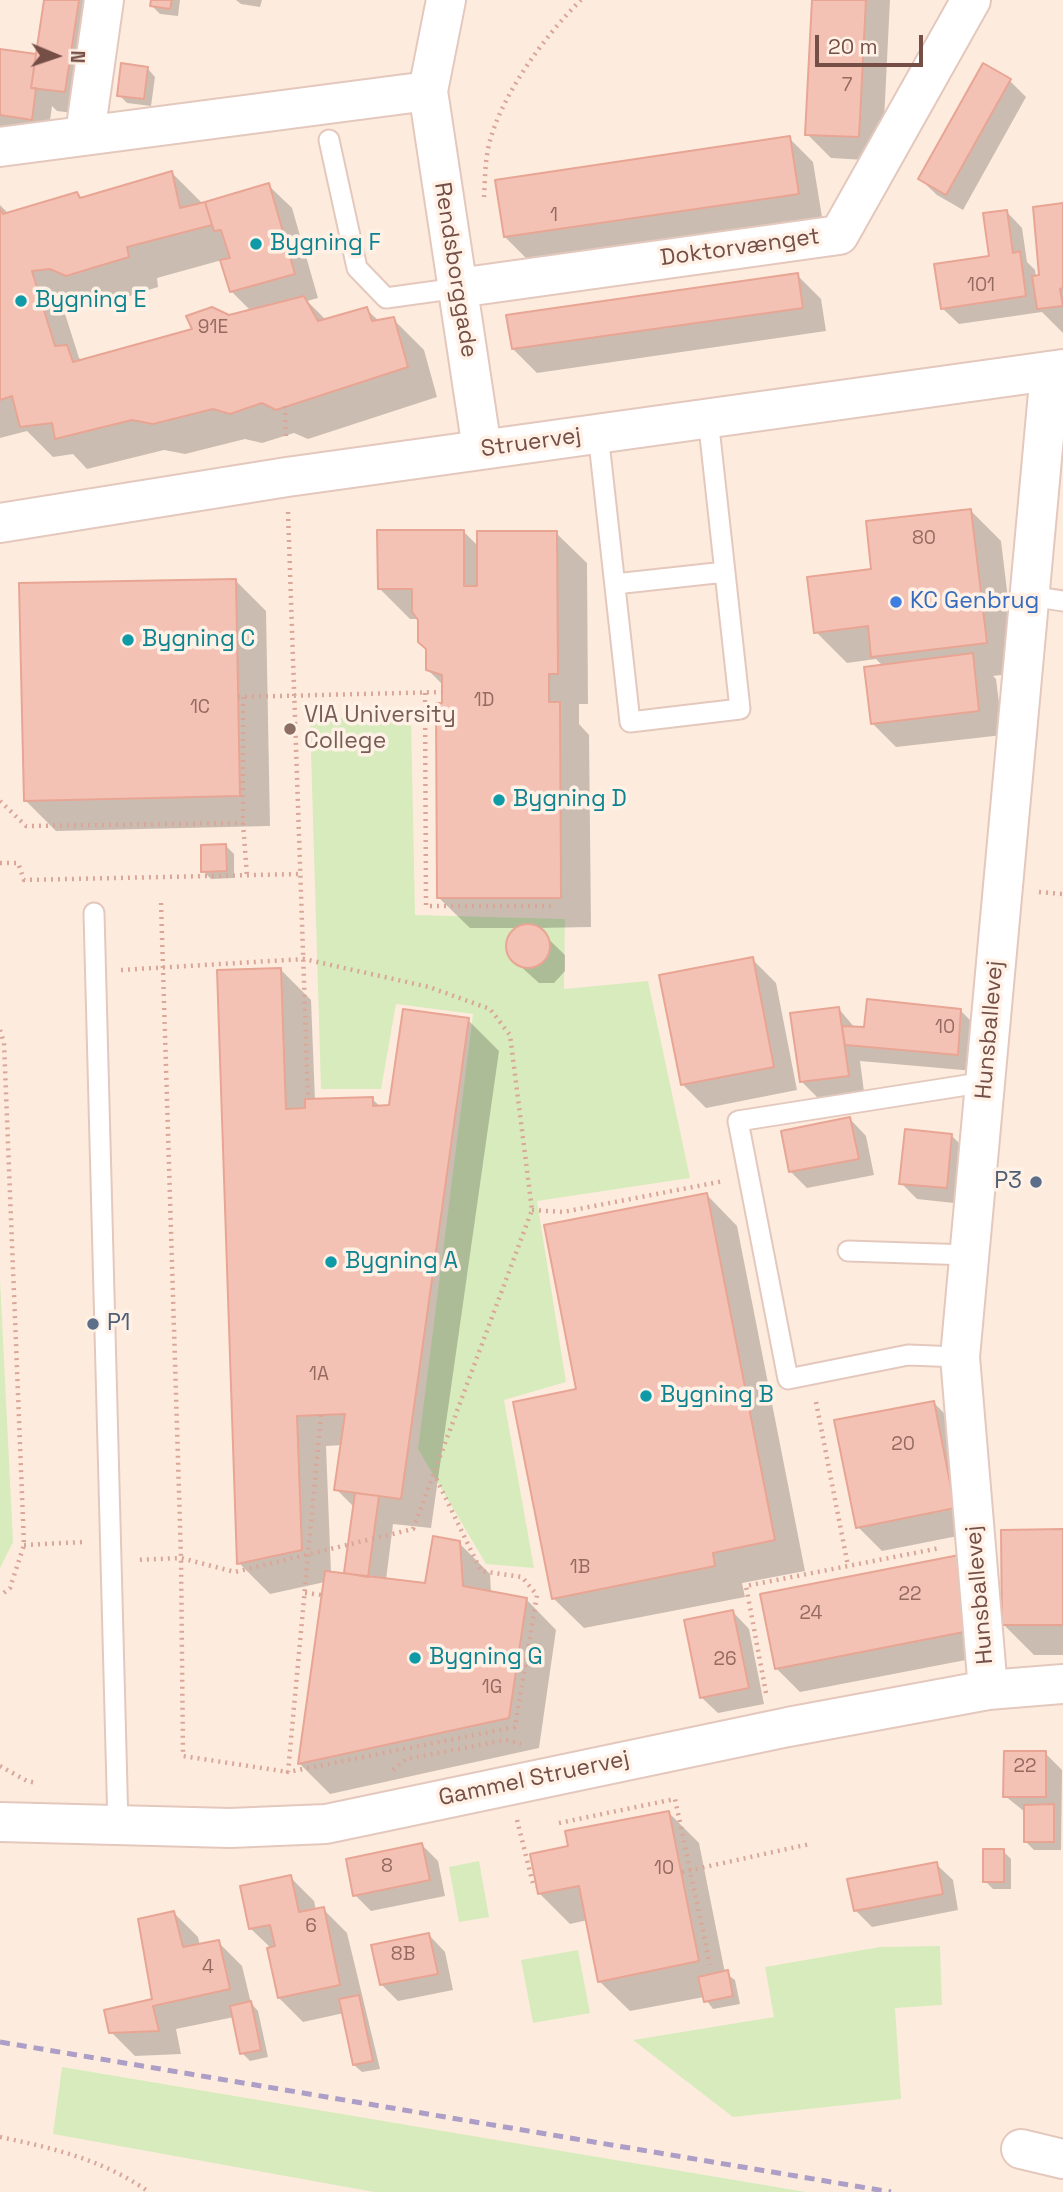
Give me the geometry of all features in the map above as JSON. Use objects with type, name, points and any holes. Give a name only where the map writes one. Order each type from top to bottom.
[{"type":"street","points":[[85,134],[104,0]]},
{"type":"street","name":"Rendsborggade","points":[[446,0],[428,91],[482,449]]},
{"type":"street","name":"Doktorvænget","points":[[458,288],[839,235],[971,0]]},
{"type":"street","points":[[0,147],[428,91]]},
{"type":"street","name":"Struervej","points":[[0,523],[287,477],[1057,370]]},
{"type":"street","name":"Hunsballevej","points":[[988,1690],[960,1357],[986,1082],[1046,598],[1057,370]]},
{"type":"street","name":"Gammel Struervej","points":[[0,1822],[230,1828],[326,1824],[774,1730],[988,1690],[1063,1684]]},
{"type":"street","points":[[1021,2150],[1063,2159]]},
{"type":"lane","points":[[329,140],[357,268],[386,298],[458,288]]},
{"type":"lane","points":[[598,433],[631,722],[740,709],[708,418]]},
{"type":"lane","points":[[615,584],[725,572]]},
{"type":"lane","points":[[94,913],[118,1826]]},
{"type":"lane","points":[[960,1357],[908,1355],[788,1379],[738,1121],[986,1082]]},
{"type":"lane","points":[[848,1251],[970,1255]]},
{"type":"path","points":[[484,200],[488,149],[501,108],[561,20],[581,0]]},
{"type":"path","points":[[285,406],[308,1099]]},
{"type":"path","points":[[247,876],[243,823],[241,697],[442,692]]},
{"type":"path","points":[[425,693],[426,906],[553,906]]},
{"type":"path","points":[[0,801],[26,827],[243,823]]},
{"type":"path","points":[[0,863],[18,863],[24,880],[300,874]]},
{"type":"path","points":[[161,903],[181,1558],[183,1756],[288,1772],[515,1727],[537,1595],[522,1577],[481,1571],[433,1473]]},
{"type":"path","points":[[96,971],[304,959],[429,987],[490,1009],[510,1035],[532,1210],[413,1529],[235,1572],[181,1558],[111,1561]]},
{"type":"path","points":[[0,1030],[4,1057],[24,1545],[10,1588],[0,1596]]},
{"type":"path","points":[[532,1210],[564,1212],[749,1176]]},
{"type":"path","points":[[810,1374],[848,1566]]},
{"type":"path","points":[[288,1772],[321,1415]]},
{"type":"path","points":[[24,1545],[110,1540]]},
{"type":"path","points":[[774,1730],[746,1586],[975,1541]]},
{"type":"path","points":[[306,1593],[322,1595]]},
{"type":"path","points":[[388,1775],[405,1759],[506,1740],[529,1747]]},
{"type":"path","points":[[0,1766],[27,1781],[40,1783]]},
{"type":"path","points":[[509,1785],[534,1888]]},
{"type":"path","points":[[559,1823],[675,1799],[710,1965]]},
{"type":"path","points":[[682,1872],[810,1844]]},
{"type":"path","points":[[0,2137],[58,2149],[122,2173],[149,2192]]},
{"type":"green space","points":[[411,717],[415,915],[565,919],[564,989],[648,981],[690,1178],[537,1201],[566,1382],[504,1400],[534,1568],[486,1564],[418,1449],[473,1014],[396,1004],[381,1089],[321,1089],[310,719]]},
{"type":"green space","points":[[0,1279],[13,1542],[0,1568]]},
{"type":"green space","points":[[479,1861],[489,1917],[459,1922],[449,1867]]},
{"type":"green space","points":[[940,1946],[942,2005],[895,2008],[901,2099],[733,2117],[633,2040],[774,2017],[765,1967],[880,1947]]},
{"type":"green space","points":[[578,1950],[590,2013],[533,2023],[521,1960]]},
{"type":"green space","points":[[62,2067],[806,2192],[374,2192],[53,2134]]},
{"type":"building","points":[[44,0],[79,0],[65,92],[31,88]]},
{"type":"building","points":[[151,0],[172,0],[170,9],[150,6]]},
{"type":"building","points":[[812,0],[866,0],[859,137],[805,135]]},
{"type":"building","points":[[0,49],[36,54],[31,88],[36,88],[32,120],[0,115]]},
{"type":"building","points":[[121,63],[148,67],[144,99],[117,96]]},
{"type":"building","points":[[983,63],[1011,79],[946,195],[918,179]]},
{"type":"building","points":[[790,136],[799,194],[504,237],[495,180]]},
{"type":"building","name":"Bygning E","points":[[172,171],[180,208],[205,202],[212,225],[127,247],[129,257],[66,276],[50,269],[32,271],[55,346],[67,345],[73,362],[192,329],[186,316],[212,307],[229,315],[304,296],[318,321],[367,307],[372,321],[394,317],[408,367],[276,410],[262,403],[230,414],[213,409],[153,424],[132,420],[55,439],[52,423],[20,427],[12,396],[0,400],[0,209],[3,214],[77,192],[80,198]]},
{"type":"building","name":"Bygning F","points":[[269,183],[295,274],[230,292],[220,260],[230,258],[221,230],[214,231],[205,202]]},
{"type":"building","points":[[1063,203],[1063,288],[1060,289],[1063,306],[1037,309],[1032,276],[1039,275],[1033,207]]},
{"type":"building","points":[[1007,210],[1013,253],[1020,251],[1026,296],[941,309],[934,264],[989,256],[983,213]]},
{"type":"building","points":[[798,273],[803,308],[512,349],[506,315]]},
{"type":"building","name":"KC Genbrug","points":[[971,509],[987,643],[871,657],[868,626],[814,633],[807,577],[871,569],[866,521]]},
{"type":"building","name":"Bygning D","points":[[377,530],[464,530],[464,586],[477,586],[477,531],[557,531],[558,674],[549,674],[549,702],[560,702],[561,898],[437,898],[436,703],[442,703],[442,675],[426,670],[426,649],[418,642],[418,620],[412,612],[412,589],[378,589]]},
{"type":"building","name":"Bygning C","points":[[236,579],[240,796],[24,801],[19,583]]},
{"type":"building","points":[[973,653],[979,711],[871,724],[864,667]]},
{"type":"building","points":[[226,844],[227,871],[201,872],[201,845]]},
{"type":"building","points":[[528,924],[544,930],[550,946],[544,962],[528,968],[512,962],[506,946],[512,930]]},
{"type":"building","points":[[753,957],[774,1067],[681,1085],[659,975]]},
{"type":"building","name":"Bygning A","points":[[281,968],[286,1109],[305,1108],[305,1099],[373,1097],[373,1106],[389,1105],[403,1009],[469,1018],[401,1499],[334,1490],[345,1414],[297,1416],[302,1550],[237,1564],[217,970]]},
{"type":"building","points":[[867,999],[961,1009],[958,1055],[845,1045],[842,1026],[864,1027]]},
{"type":"building","points":[[839,1007],[849,1076],[800,1082],[790,1013]]},
{"type":"building","points":[[850,1117],[859,1159],[789,1172],[781,1131]]},
{"type":"building","points":[[905,1129],[952,1134],[947,1188],[899,1184]]},
{"type":"building","name":"Bygning B","points":[[707,1193],[775,1540],[713,1553],[715,1566],[552,1599],[513,1402],[576,1389],[544,1225]]},
{"type":"building","points":[[934,1401],[955,1508],[856,1528],[834,1420]]},
{"type":"building","points":[[355,1493],[379,1496],[368,1577],[344,1573]]},
{"type":"building","points":[[1063,1529],[1063,1625],[1002,1625],[1001,1530]]},
{"type":"building","name":"Bygning G","points":[[433,1536],[460,1541],[463,1586],[527,1598],[509,1718],[298,1764],[325,1571],[425,1583]]},
{"type":"building","points":[[959,1555],[974,1630],[775,1669],[760,1594]]},
{"type":"building","points":[[733,1610],[749,1688],[700,1698],[684,1620]]},
{"type":"building","points":[[1004,1751],[1046,1751],[1046,1797],[1003,1797]]},
{"type":"building","points":[[1054,1804],[1054,1842],[1024,1842],[1024,1805]]},
{"type":"building","points":[[669,1811],[699,1961],[598,1982],[579,1886],[538,1894],[530,1854],[568,1846],[565,1831]]},
{"type":"building","points":[[422,1843],[430,1880],[353,1896],[346,1859]]},
{"type":"building","points":[[983,1849],[1004,1849],[1004,1882],[983,1882]]},
{"type":"building","points":[[937,1862],[943,1894],[854,1911],[847,1879]]},
{"type":"building","points":[[291,1875],[299,1912],[324,1907],[340,1985],[278,1998],[267,1948],[275,1946],[270,1925],[249,1929],[240,1886]]},
{"type":"building","points":[[174,1911],[183,1947],[219,1940],[230,1989],[153,2006],[159,2031],[109,2033],[104,2010],[152,1999],[138,1919]]},
{"type":"building","points":[[429,1933],[438,1974],[380,1985],[371,1945]]},
{"type":"building","points":[[728,1970],[733,1996],[704,2002],[698,1977]]},
{"type":"building","points":[[359,1995],[373,2061],[353,2065],[339,1999]]},
{"type":"building","points":[[251,2001],[261,2050],[240,2054],[230,2006]]},
{"type":"railway","points":[[0,2042],[891,2192]]},
{"type":"place","name":"Bygning F","points":[[256,244]]},
{"type":"place","name":"Bygning E","points":[[21,301]]},
{"type":"place","name":"KC Genbrug","points":[[896,602]]},
{"type":"place","name":"Bygning C","points":[[128,640]]},
{"type":"place","name":"VIA University College","points":[[290,729]]},
{"type":"place","name":"Bygning D","points":[[499,800]]},
{"type":"place","name":"P3","points":[[1036,1182]]},
{"type":"place","name":"Bygning A","points":[[331,1262]]},
{"type":"place","name":"P1","points":[[93,1324]]},
{"type":"place","name":"Bygning B","points":[[646,1396]]},
{"type":"place","name":"Bygning G","points":[[415,1658]]}]
